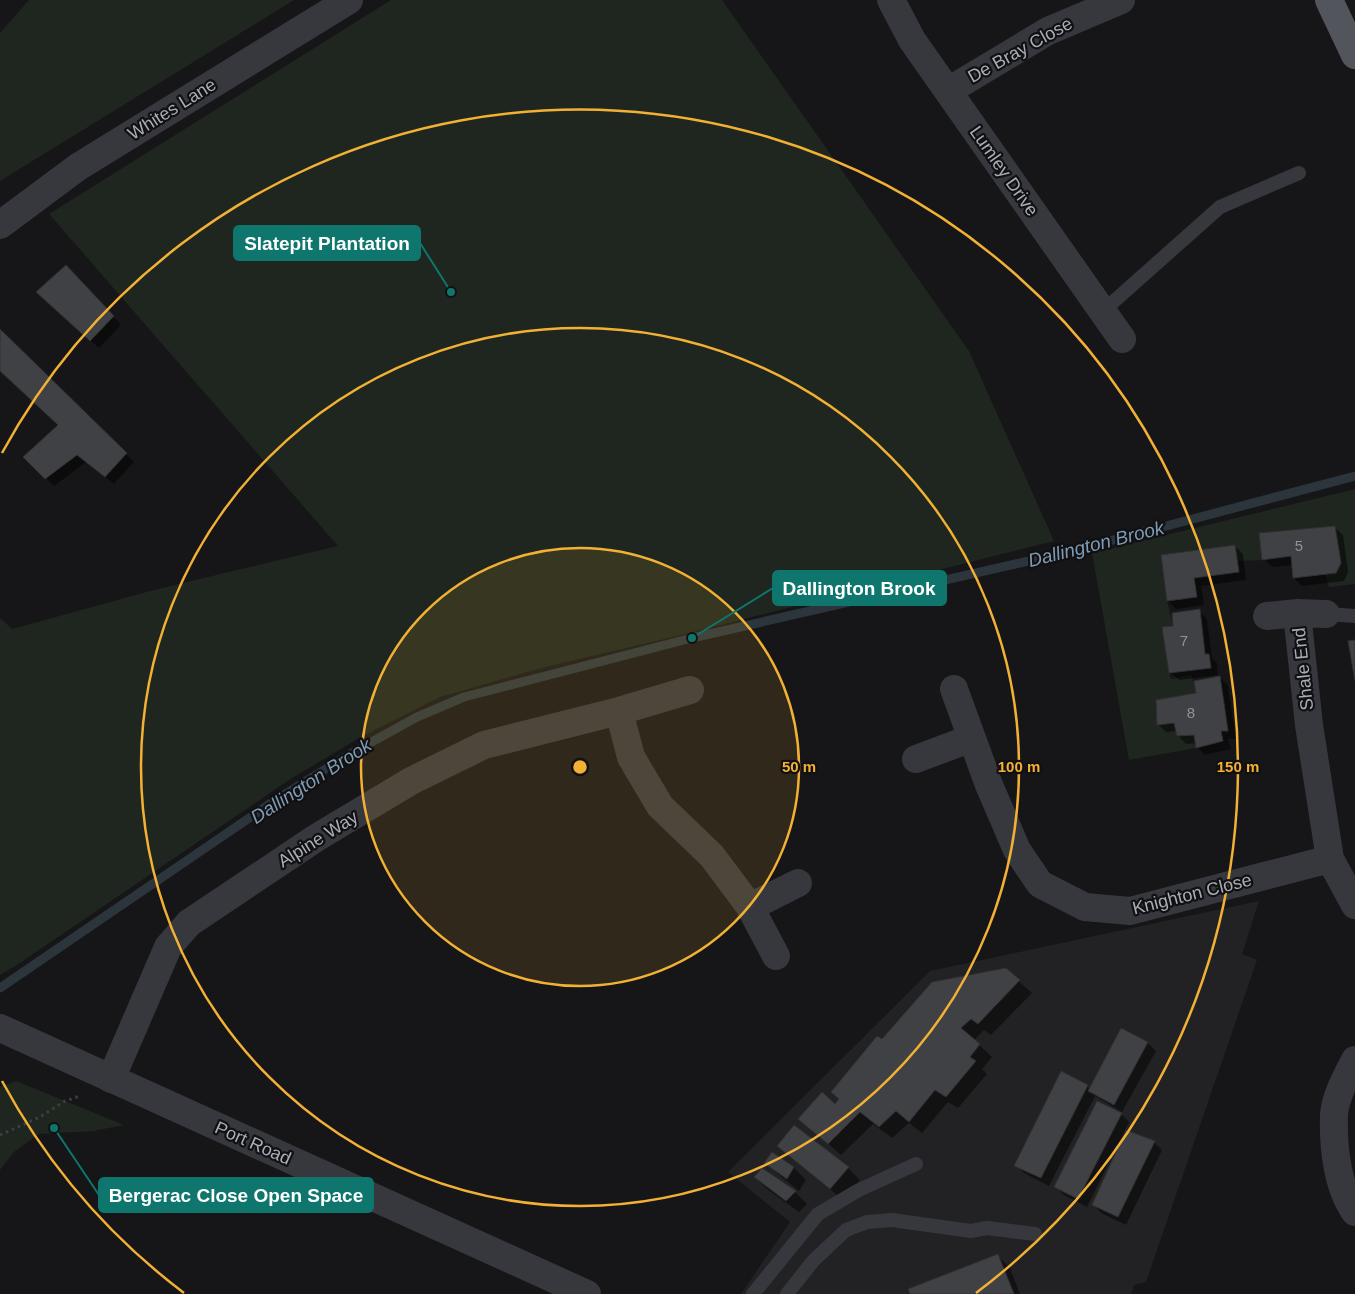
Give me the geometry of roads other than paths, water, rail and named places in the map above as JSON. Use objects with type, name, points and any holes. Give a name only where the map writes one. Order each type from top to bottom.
[{"type":"main road","points":[[1329,0],[1355,55]]},
{"type":"street","name":"Whites Lane","points":[[0,225],[78,167],[349,0]]},
{"type":"street","name":"Lumley Drive","points":[[891,0],[901,22],[948,91],[1122,339]]},
{"type":"street","name":"De Bray Close","points":[[948,91],[1048,31],[1121,0]]},
{"type":"street","name":"Shale End","points":[[1297,613],[1309,725],[1330,859]]},
{"type":"street","name":"Shale End","points":[[1267,616],[1297,613],[1326,614]]},
{"type":"street","name":"Knighton Close","points":[[954,689],[989,785],[1017,850],[1040,884],[1085,907],[1130,911],[1330,859]]},
{"type":"street","name":"Alpine Way","points":[[111,1079],[168,947],[189,924],[316,838],[412,781],[484,745],[619,711],[690,690]]},
{"type":"street","points":[[619,711],[631,757],[660,806],[712,856],[750,907],[776,956]]},
{"type":"street","points":[[916,759],[972,738]]},
{"type":"street","points":[[1330,859],[1354,900]]},
{"type":"street","points":[[750,907],[798,883]]},
{"type":"street","name":"Port Road","points":[[1,1030],[111,1079],[551,1286],[588,1294]]},
{"type":"street","points":[[1355,1060],[1348,1073],[1334,1113],[1337,1158],[1348,1201],[1355,1212]]},
{"type":"lane","points":[[1103,311],[1220,207],[1299,173]]},
{"type":"lane","points":[[1326,614],[1355,616]]},
{"type":"lane","points":[[753,1294],[818,1214],[859,1190],[916,1164]]},
{"type":"lane","points":[[787,1294],[813,1261],[846,1230],[867,1222],[892,1220],[932,1224],[971,1231],[987,1228],[1035,1234]]},
{"type":"waterway","name":"Dallington Brook","points":[[0,988],[277,799],[350,754],[417,717],[464,697],[692,638],[1072,551],[1355,476]]},
{"type":"place","name":"Slatepit Plantation","points":[[451,292]]},
{"type":"place","name":"Dallington Brook","points":[[692,638]]},
{"type":"place","name":"Bergerac Close Open Space","points":[[54,1128]]}]
